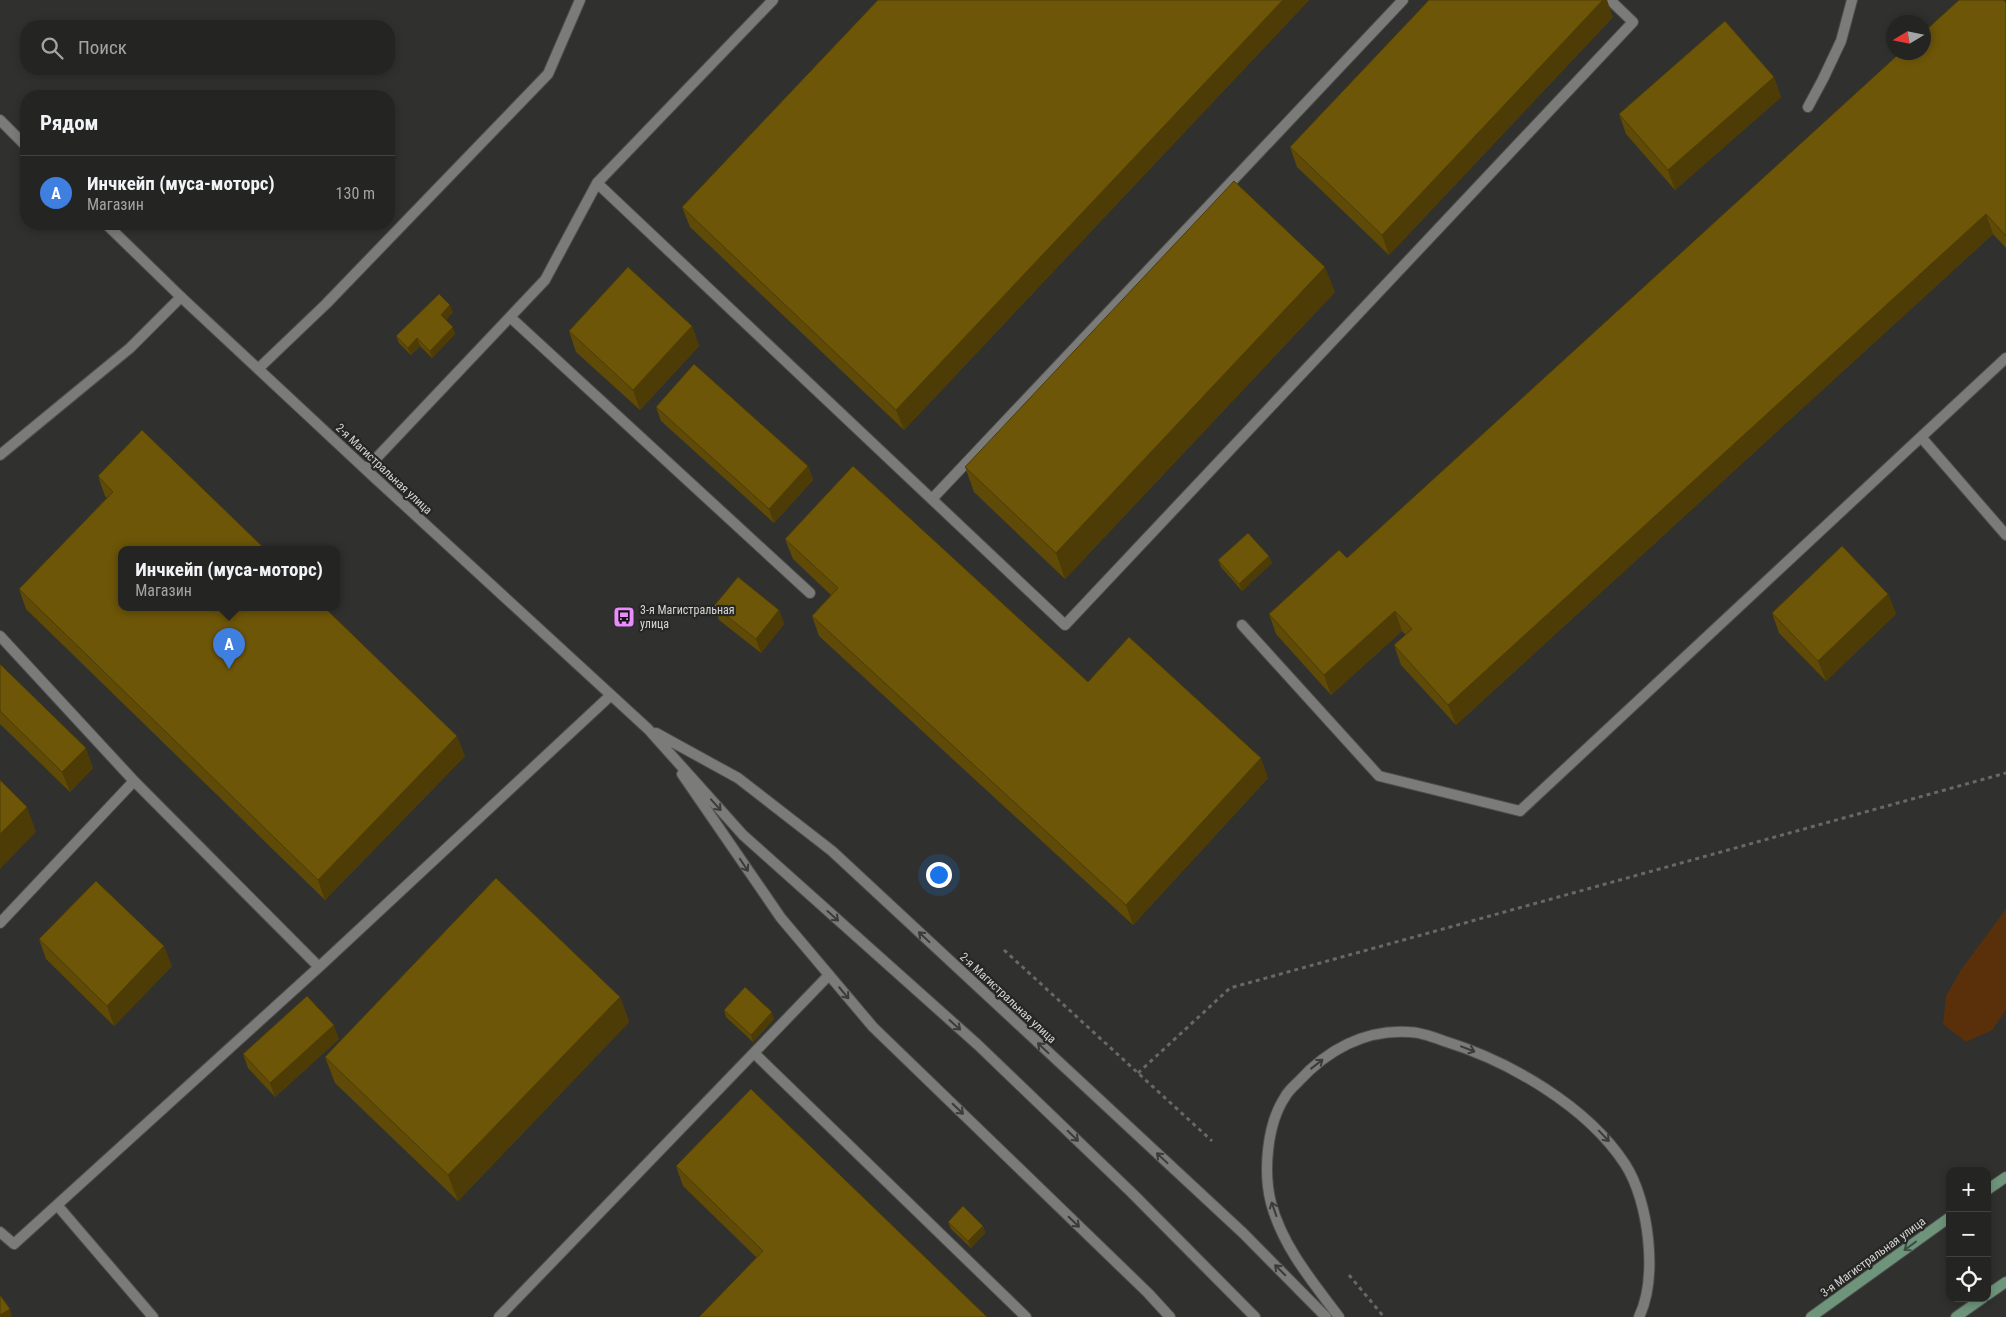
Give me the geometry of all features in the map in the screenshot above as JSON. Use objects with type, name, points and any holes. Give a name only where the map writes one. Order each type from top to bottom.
[{"type":"main road","points":[[1991,1187],[2006,1177]]},
{"type":"main road","name":"3-я Магистральная улица","points":[[1811,1317],[1946,1220]]},
{"type":"main road","points":[[1991,1292],[2006,1282]]},
{"type":"main road","points":[[1956,1317],[1977,1302]]},
{"type":"street","points":[[259,368],[333,297],[548,74],[580,0]]},
{"type":"street","points":[[366,469],[545,280],[597,183],[773,0]]},
{"type":"street","points":[[932,499],[1402,0]]},
{"type":"street","points":[[597,183],[1064,625],[1633,22],[1610,0]]},
{"type":"street","points":[[1808,107],[1841,41],[1852,0]]},
{"type":"street","points":[[0,120],[20,140]]},
{"type":"street","name":"2-я Магистральная улица","points":[[112,230],[181,297],[610,696],[648,729],[742,835],[978,1045],[1132,1193],[1255,1317]]},
{"type":"street","points":[[0,455],[130,348],[181,297]]},
{"type":"street","points":[[510,317],[810,593]]},
{"type":"street","points":[[1242,625],[1379,776],[1520,811],[2006,358]]},
{"type":"street","points":[[1921,436],[2006,535]]},
{"type":"street","points":[[0,636],[134,781],[319,967]]},
{"type":"street","points":[[0,1232],[14,1244],[319,967],[610,696]]},
{"type":"street","name":"2-я Магистральная улица","points":[[648,729],[738,778],[832,851],[1236,1226],[1326,1317]]},
{"type":"street","points":[[657,738],[780,918],[873,1027],[1170,1317]]},
{"type":"street","points":[[0,923],[134,781]]},
{"type":"street","points":[[499,1317],[829,976]]},
{"type":"street","points":[[1339,1317],[1283,1236],[1271,1201],[1267,1167],[1271,1129],[1285,1097],[1313,1066],[1345,1044],[1374,1033],[1409,1032],[1468,1048],[1518,1070],[1585,1118],[1607,1140],[1626,1165],[1637,1187],[1644,1215],[1650,1250],[1648,1283],[1640,1317]]},
{"type":"street","points":[[754,1053],[1026,1317]]},
{"type":"street","points":[[58,1205],[153,1317]]},
{"type":"path","points":[[1138,1073],[1230,988],[2006,773]]},
{"type":"path","points":[[1004,950],[1212,1141]]},
{"type":"path","points":[[1349,1275],[1384,1317]]},
{"type":"shaded area","points":[[2006,909],[2006,1010],[1992,1030],[1966,1042],[1943,1024],[1946,996],[1961,970]]},
{"type":"building","points":[[878,0],[1283,0],[896,410],[682,207]]},
{"type":"building","points":[[1429,0],[1603,0],[1382,235],[1290,147]]},
{"type":"building","points":[[1959,0],[2004,0],[2006,3],[2006,236],[1986,214],[1448,705],[1394,645],[1412,629],[1395,611],[1324,675],[1269,614],[1339,550],[1347,558],[1892,60],[1931,60],[1931,26]]},
{"type":"building","points":[[1725,21],[1774,77],[1668,170],[1619,114]]},
{"type":"building","points":[[1234,181],[1325,267],[1056,553],[965,467]]},
{"type":"building","points":[[628,267],[692,326],[633,390],[569,331]]},
{"type":"building","points":[[439,294],[450,305],[441,315],[453,327],[430,351],[417,338],[408,348],[396,336]]},
{"type":"building","points":[[694,364],[808,466],[769,509],[656,407]]},
{"type":"building","points":[[142,430],[262,546],[118,546],[118,611],[328,611],[457,736],[318,880],[19,589],[113,492],[98,476]]},
{"type":"building","points":[[853,466],[1088,682],[1129,637],[1261,758],[1126,905],[812,616],[838,588],[785,539]]},
{"type":"building","points":[[1248,533],[1269,556],[1239,584],[1218,560]]},
{"type":"building","points":[[1842,546],[1888,594],[1818,661],[1772,613]]},
{"type":"building","points":[[738,577],[779,610],[756,639],[714,606]]},
{"type":"building","points":[[0,664],[86,748],[62,772],[0,711]]},
{"type":"building","points":[[0,780],[27,807],[0,834]]},
{"type":"building","points":[[496,878],[620,997],[448,1175],[325,1057]]},
{"type":"building","points":[[96,881],[164,946],[107,1006],[39,939]]},
{"type":"building","points":[[745,987],[772,1012],[751,1035],[724,1010]]},
{"type":"building","points":[[307,996],[334,1025],[270,1083],[243,1054]]},
{"type":"building","points":[[751,1089],[987,1317],[699,1317],[763,1251],[676,1166]]},
{"type":"building","points":[[963,1206],[983,1226],[968,1241],[948,1222]]},
{"type":"building","points":[[0,1295],[10,1309],[0,1315]]},
{"type":"place","name":"3-я Магистральная улица","points":[[624,617]]},
{"type":"place","name":"Инчкейп (муса-моторс)","points":[[229,669]]}]
